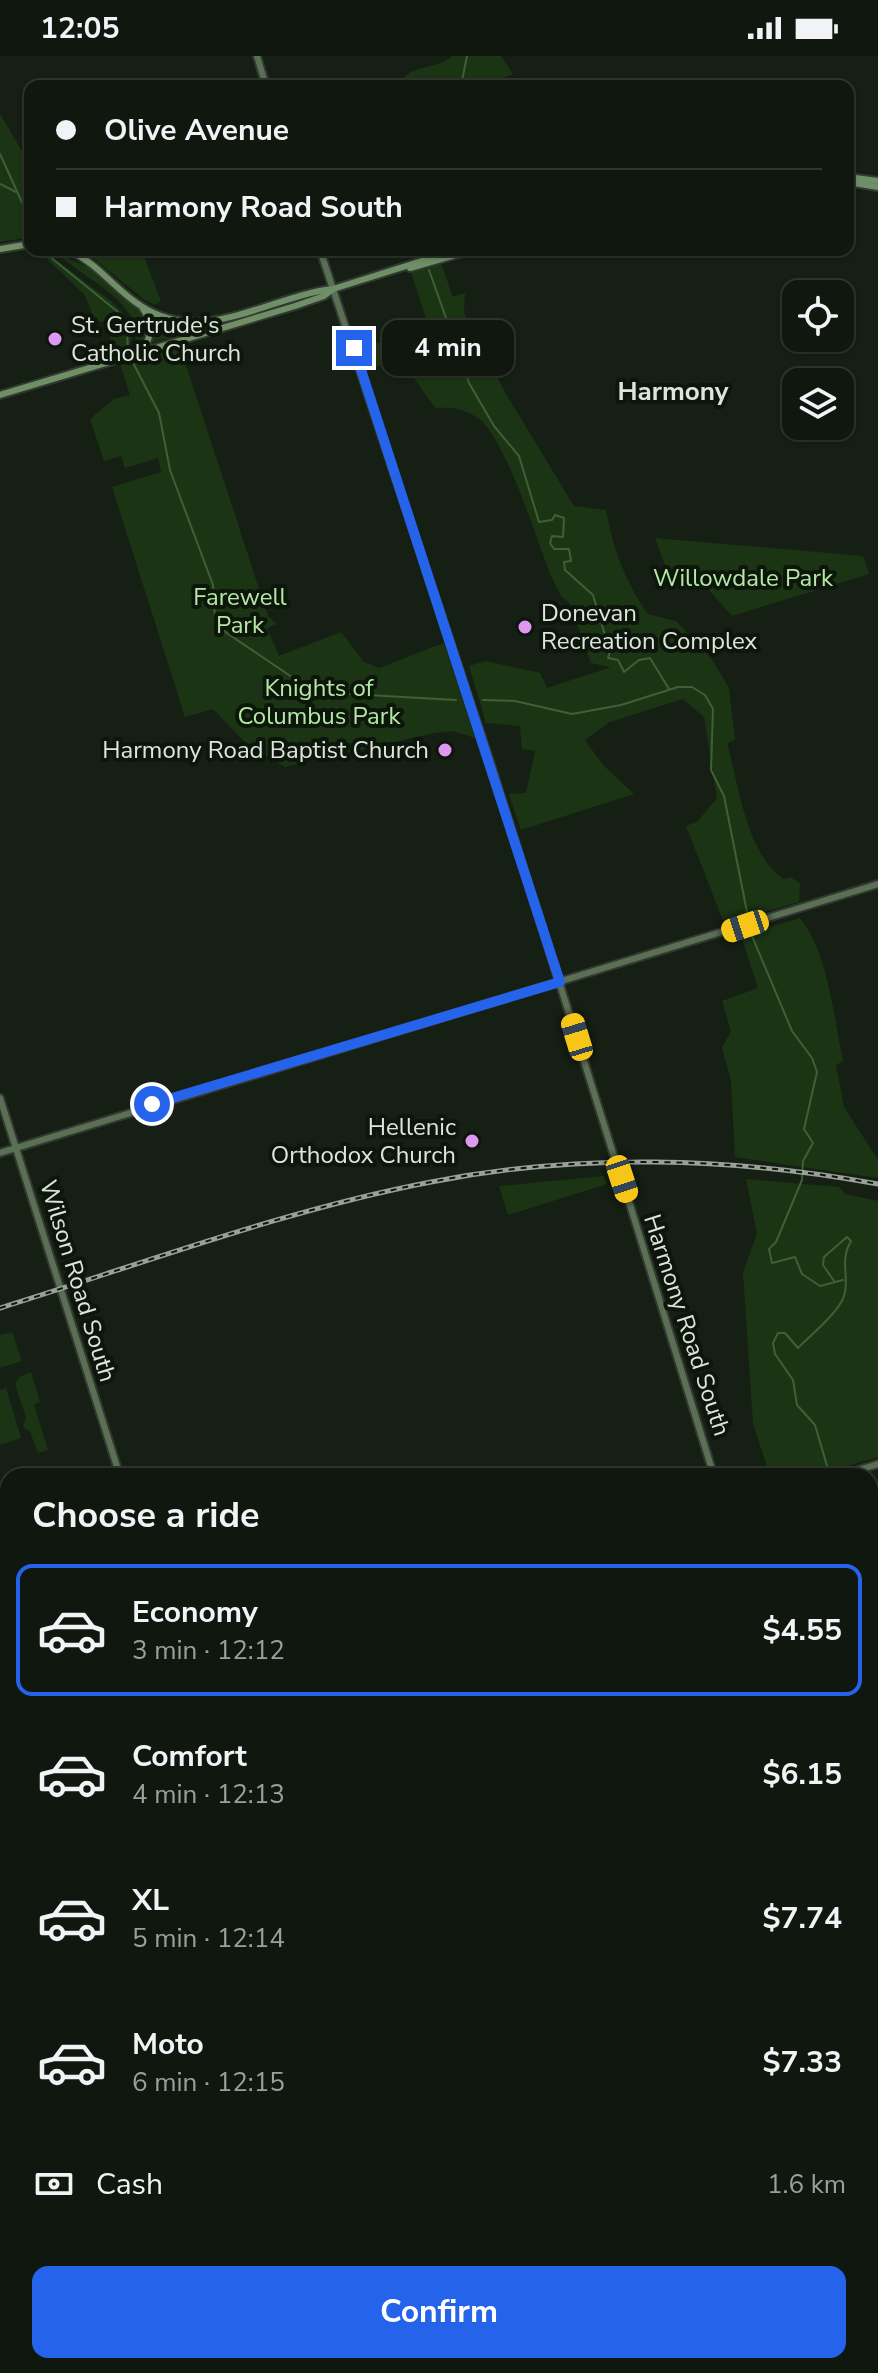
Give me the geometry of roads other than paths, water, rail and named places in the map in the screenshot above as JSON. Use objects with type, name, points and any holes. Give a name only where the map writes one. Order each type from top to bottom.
[{"type":"main road","points":[[257,56],[264,80]]},
{"type":"main road","points":[[854,181],[878,184]]},
{"type":"main road","points":[[0,249],[24,245]]},
{"type":"main road","points":[[80,256],[95,264],[148,316],[151,332],[138,352]]},
{"type":"main road","name":"Harmony Road South","points":[[322,256],[560,982],[714,1468]]},
{"type":"main road","points":[[399,270],[440,256]]},
{"type":"main road","points":[[141,306],[173,320],[213,321],[451,256]]},
{"type":"main road","points":[[0,395],[324,296],[333,289]]},
{"type":"main road","points":[[0,1153],[878,884]]},
{"type":"main road","name":"Wilson Road South","points":[[0,1098],[117,1468]]},
{"type":"waterway","points":[[462,80],[467,56]]},
{"type":"waterway","points":[[0,154],[24,207]]},
{"type":"waterway","points":[[0,184],[16,192]]},
{"type":"waterway","points":[[49,256],[118,312],[127,326],[128,353],[159,413],[170,470],[213,585],[215,618],[221,629],[314,692],[456,700]]},
{"type":"waterway","points":[[429,270],[469,383],[494,426],[519,456],[539,522],[552,520],[555,515],[564,518],[563,537],[552,536],[550,543],[554,549],[569,549],[571,561],[564,562],[565,570],[593,595],[607,642],[613,642],[608,658],[618,660],[624,672],[639,660],[650,658],[669,689]]},
{"type":"waterway","points":[[483,700],[515,701],[572,714],[621,705],[678,687],[692,687],[705,695],[713,709],[711,770],[724,796],[748,917]]},
{"type":"waterway","points":[[752,936],[792,1031],[812,1058],[817,1072],[804,1129],[813,1143],[803,1161],[802,1180],[776,1242],[769,1249],[772,1263],[795,1257],[802,1274],[820,1286],[843,1280]]},
{"type":"waterway","points":[[828,1468],[815,1425],[797,1405],[793,1380],[775,1354],[773,1343],[778,1333],[785,1333],[798,1348],[837,1309],[846,1289],[846,1255],[851,1241],[847,1237],[824,1257],[823,1265],[834,1281]]},
{"type":"railway","points":[[0,1308],[322,1207],[486,1173],[542,1166],[654,1162],[767,1168],[878,1184]]},
{"type":"place","name":"St. Gertrude's Catholic Church","points":[[55,339]]},
{"type":"place","name":"Donevan Recreation Complex","points":[[525,627]]},
{"type":"place","name":"Harmony Road Baptist Church","points":[[445,750]]},
{"type":"place","name":"Hellenic Orthodox Church","points":[[472,1141]]},
{"type":"district","name":"Harmony","points":[[673,391]]},
{"type":"park label","name":"Willowdale Park","points":[[743,578]]},
{"type":"park label","name":"Farewell Park","points":[[240,611]]},
{"type":"park label","name":"Knights of Columbus Park","points":[[319,702]]}]
